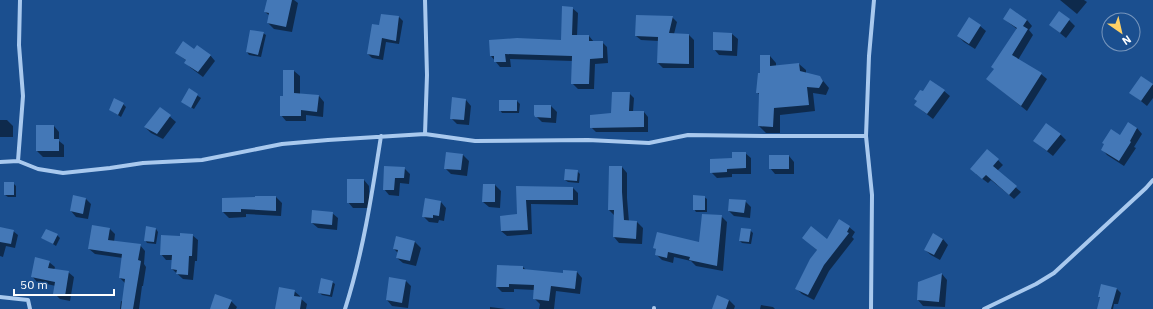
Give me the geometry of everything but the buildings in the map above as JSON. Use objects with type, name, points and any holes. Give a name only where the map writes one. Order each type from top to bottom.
[{"type":"street","points":[[18,161],[23,96],[19,45],[20,0]]},
{"type":"street","points":[[425,0],[427,75],[425,134]]},
{"type":"street","points":[[870,309],[872,195],[866,136],[869,56],[874,0]]},
{"type":"street","points":[[0,162],[18,161],[38,169],[62,173],[143,163],[202,160],[282,144],[425,134],[475,141],[588,140],[649,143],[688,134],[866,136]]},
{"type":"street","points":[[345,309],[352,287],[368,213],[381,136]]},
{"type":"street","points":[[984,309],[1036,284],[1054,273],[1153,180]]},
{"type":"street","points":[[0,297],[28,300],[30,309]]}]
